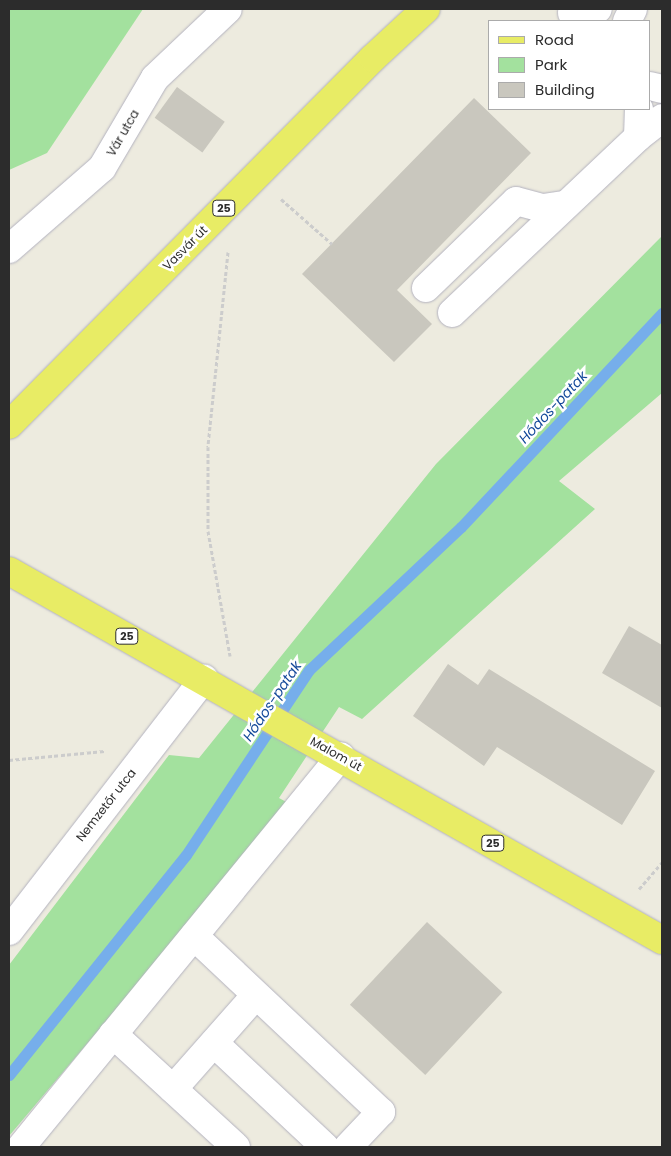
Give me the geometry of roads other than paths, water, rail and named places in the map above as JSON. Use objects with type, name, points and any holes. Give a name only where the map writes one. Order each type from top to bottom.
[{"type":"main road","name":"Vasvár út","points":[[17,418],[373,58],[426,9]]},
{"type":"main road","name":"25","points":[[9,437],[17,418]]},
{"type":"main road","name":"Malom út","points":[[14,569],[662,940]]},
{"type":"street","name":"Vár utca","points":[[9,249],[102,168],[155,78],[228,9]]},
{"type":"street","points":[[573,14],[598,9]]},
{"type":"street","points":[[638,137],[639,110]]},
{"type":"street","points":[[452,313],[638,137],[662,118]]},
{"type":"street","points":[[426,288],[516,201],[543,208],[565,205]]},
{"type":"street","name":"Nemzetőr utca","points":[[9,930],[204,679]]},
{"type":"street","points":[[21,1147],[194,936],[332,752]]},
{"type":"street","points":[[194,936],[381,1112],[348,1147]]},
{"type":"street","points":[[173,1088],[256,995]]},
{"type":"street","points":[[113,1034],[236,1147]]},
{"type":"street","points":[[214,1043],[325,1147]]},
{"type":"waterway","name":"Hódos-patak","points":[[9,1075],[186,855],[309,670],[461,527],[662,313]]}]
